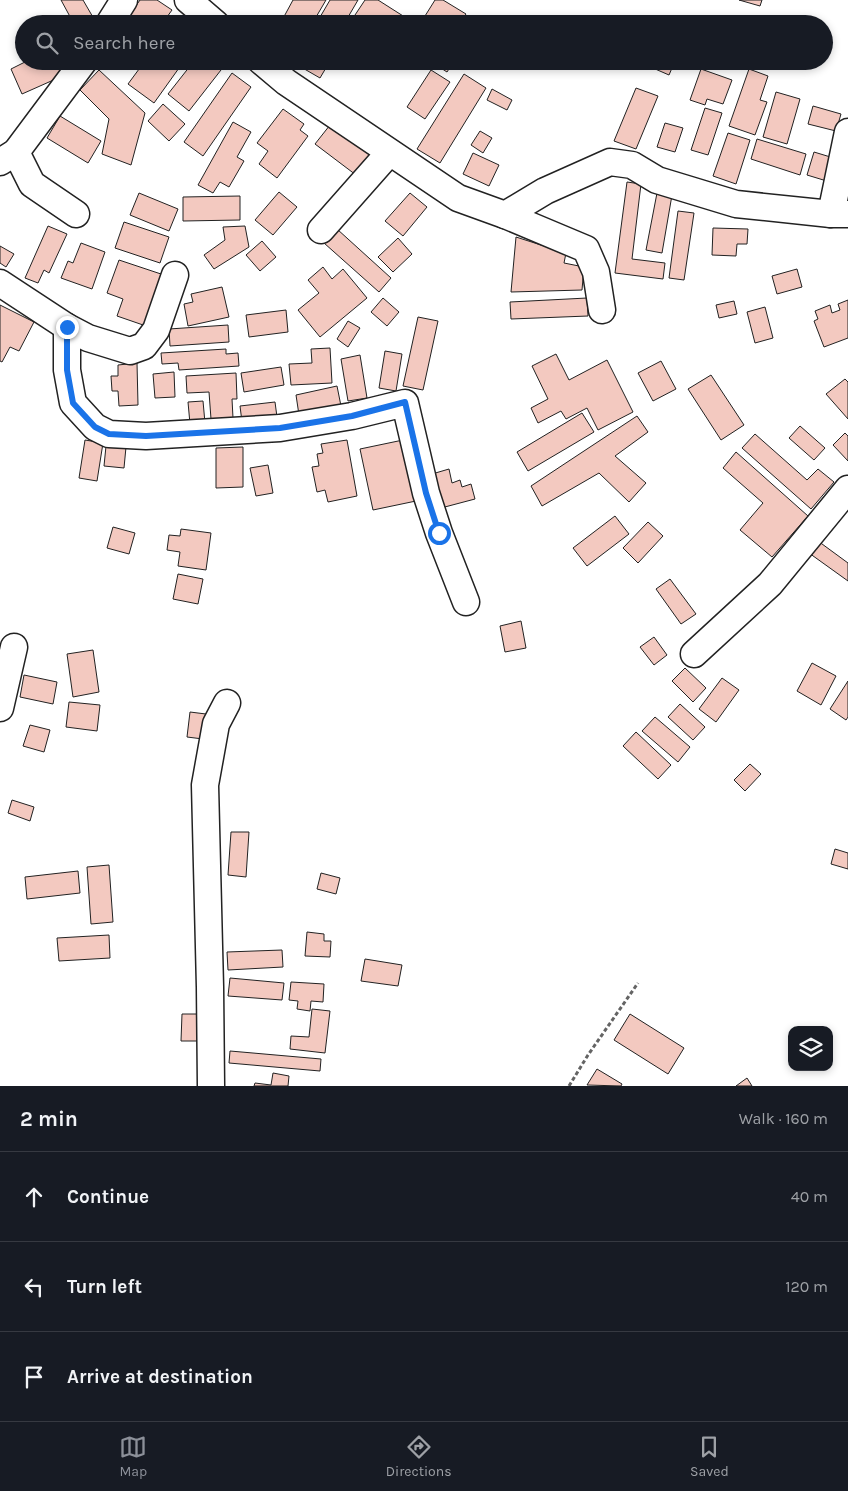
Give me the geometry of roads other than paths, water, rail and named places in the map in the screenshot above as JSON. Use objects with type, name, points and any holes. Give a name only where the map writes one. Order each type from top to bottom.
[{"type":"street","points":[[115,15],[124,0]]},
{"type":"street","points":[[188,0],[206,15]]},
{"type":"street","points":[[76,214],[32,184],[8,157],[77,70]]},
{"type":"street","points":[[272,70],[286,82],[389,153],[458,198],[505,215],[586,249],[596,272],[602,310]]},
{"type":"street","points":[[505,215],[545,191],[610,162],[632,165],[657,180],[736,204],[839,214],[848,132]]},
{"type":"street","points":[[321,230],[389,153]]},
{"type":"street","points":[[0,283],[67,327],[88,338],[130,352],[144,346],[156,330],[175,275]]},
{"type":"street","points":[[67,327],[67,370],[73,403],[95,427],[109,434],[146,436],[280,428],[352,416],[405,402],[426,493],[439,533],[466,602]]},
{"type":"street","points":[[694,654],[770,584],[848,489]]},
{"type":"street","points":[[0,708],[14,647]]},
{"type":"street","points":[[211,1086],[205,785],[216,724],[227,703]]}]
